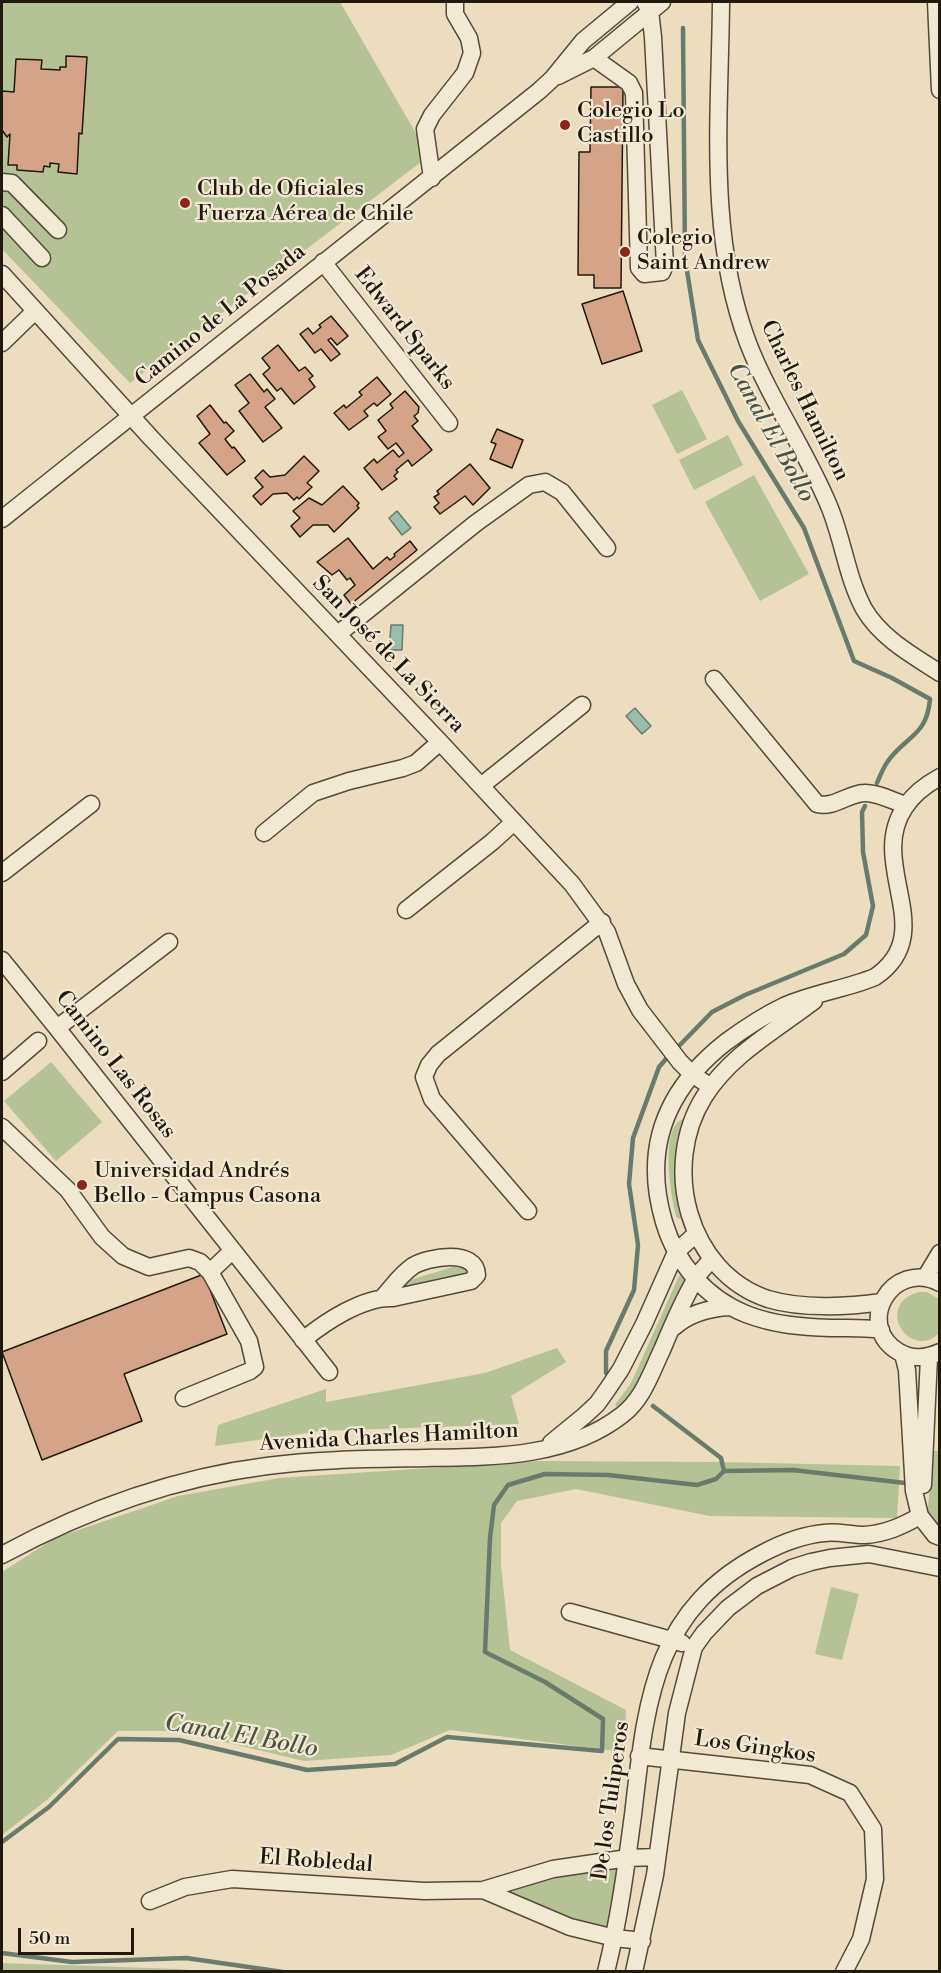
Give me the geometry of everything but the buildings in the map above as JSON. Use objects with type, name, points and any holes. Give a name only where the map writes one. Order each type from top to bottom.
[{"type":"street","points":[[432,178],[424,129],[432,115],[465,73],[472,53],[469,38],[455,14],[454,2]]},
{"type":"street","name":"Camino de La Posada","points":[[2,519],[432,178],[552,79],[583,41],[630,2]]},
{"type":"street","name":"Charles Hamilton","points":[[721,2],[720,208],[726,265],[741,321],[758,366],[829,504],[840,533],[852,578],[864,608],[878,628],[900,647],[939,673]]},
{"type":"street","points":[[936,2],[939,90]]},
{"type":"street","points":[[594,58],[629,83],[634,93],[639,268],[644,274],[662,272],[665,266],[652,5]]},
{"type":"street","name":"Camino de La Posada","points":[[552,79],[594,58],[652,5]]},
{"type":"street","points":[[2,182],[12,183],[58,230]]},
{"type":"street","points":[[2,215],[42,258]]},
{"type":"street","name":"Edward Sparks","points":[[324,262],[449,423]]},
{"type":"street","name":"San José de La Sierra","points":[[2,274],[130,416],[572,884],[602,922],[626,984],[640,1010],[692,1074],[711,1087]]},
{"type":"street","points":[[2,343],[35,311]]},
{"type":"street","points":[[338,634],[476,523],[529,485],[545,482],[562,492],[607,548]]},
{"type":"street","points":[[714,680],[817,804],[825,806],[834,804],[865,793],[905,805]]},
{"type":"street","points":[[481,786],[582,705]]},
{"type":"street","points":[[264,833],[313,793],[416,763],[440,742]]},
{"type":"street","points":[[881,1330],[787,1326],[730,1307],[695,1279],[676,1252],[660,1210],[656,1161],[658,1138],[672,1103],[692,1074],[708,1057],[763,1017],[787,1005],[875,977],[887,969],[902,950],[905,924],[894,868],[893,848],[898,818],[905,805],[921,789],[939,777]]},
{"type":"street","points":[[2,873],[91,804]]},
{"type":"street","points":[[406,910],[514,822]]},
{"type":"street","points":[[528,1211],[432,1099],[426,1088],[424,1077],[429,1065],[438,1054],[602,922]]},
{"type":"street","points":[[57,1028],[169,942]]},
{"type":"street","name":"Camino Las Rosas","points":[[2,960],[329,1372]]},
{"type":"street","points":[[824,994],[761,1039],[731,1064],[711,1087],[690,1126],[683,1160],[683,1178],[688,1209],[697,1233],[712,1259],[748,1290],[787,1304],[882,1302]]},
{"type":"street","points":[[2,1072],[38,1041]]},
{"type":"street","points":[[2,1127],[68,1190],[102,1237],[123,1256],[149,1267],[189,1258],[200,1262],[210,1272],[249,1341],[255,1367],[184,1398]]},
{"type":"street","name":"Avenida Charles Hamilton","points":[[543,1449],[584,1416],[607,1390],[621,1369],[644,1324],[676,1252],[697,1233]]},
{"type":"street","points":[[210,1272],[232,1251]]},
{"type":"street","points":[[920,1516],[934,1354],[911,1357],[889,1345],[881,1330],[879,1316],[882,1302],[890,1290],[903,1281],[910,1278],[932,1280],[939,1253]]},
{"type":"street","points":[[303,1340],[331,1319],[382,1297],[414,1265],[452,1256],[470,1262],[477,1270],[477,1275],[471,1281],[393,1298],[382,1297]]},
{"type":"street","name":"Avenida Charles Hamilton","points":[[2,1556],[61,1525],[126,1498],[233,1471],[303,1462],[493,1457],[543,1449],[590,1434],[624,1413],[644,1388],[695,1279],[712,1259]]},
{"type":"street","points":[[671,1330],[686,1318],[699,1312],[716,1307],[730,1307]]},
{"type":"street","points":[[903,1354],[907,1370],[914,1491],[920,1516],[939,1537]]},
{"type":"street","name":"De los Tuliperos","points":[[606,1971],[615,1938],[639,1756],[650,1693],[671,1640],[698,1602],[729,1574],[784,1543],[825,1532],[865,1535],[894,1530],[920,1516]]},
{"type":"street","points":[[825,1532],[868,1554],[939,1568]]},
{"type":"street","points":[[634,1971],[656,1875],[677,1713],[694,1647],[728,1608],[774,1576],[811,1562],[868,1554]]},
{"type":"street","points":[[570,1612],[694,1647]]},
{"type":"street","name":"Los Gingkos","points":[[639,1756],[810,1775],[850,1792],[873,1828],[875,1879],[861,1939],[844,1971]]},
{"type":"street","name":"El Robledal","points":[[150,1901],[185,1887],[232,1879],[424,1891],[483,1890],[553,1869],[627,1858],[657,1857]]},
{"type":"street","name":"El Robledal","points":[[483,1890],[570,1928],[615,1938],[642,1941]]},
{"type":"shaded area","name":"Club de Oficiales Fuerza Aérea de Chile","points":[[2,2],[340,2],[429,156],[130,383],[2,249]]},
{"type":"shaded area","points":[[682,390],[707,439],[677,454],[652,405]]},
{"type":"shaded area","points":[[728,435],[743,465],[694,490],[679,460]]},
{"type":"shaded area","points":[[754,475],[809,574],[760,601],[705,502]]},
{"type":"shaded area","points":[[397,511],[411,528],[402,535],[389,518]]},
{"type":"shaded area","points":[[391,625],[403,625],[402,650],[389,650]]},
{"type":"shaded area","points":[[635,708],[651,726],[642,734],[626,716]]},
{"type":"shaded area","points":[[51,1062],[102,1122],[56,1161],[4,1101]]},
{"type":"shaded area","points":[[683,1119],[685,1121],[676,1165],[683,1215],[680,1219],[677,1218],[672,1196],[669,1149],[671,1135],[676,1125]]},
{"type":"shaded area","points":[[459,1265],[471,1271],[465,1277],[401,1291],[401,1284]]},
{"type":"shaded area","points":[[679,1276],[687,1278],[637,1384],[630,1396],[617,1407],[615,1405],[631,1383]]},
{"type":"shaded area","points":[[919,1292],[927,1292],[939,1299],[939,1333],[928,1340],[917,1341],[901,1328],[897,1318],[899,1308],[905,1298]]},
{"type":"shaded area","points":[[557,1348],[566,1362],[511,1396],[519,1424],[321,1431],[215,1446],[218,1425],[326,1389],[326,1402],[485,1373]]},
{"type":"shaded area","points":[[933,1451],[939,1451],[939,1524],[927,1519]]},
{"type":"shaded area","points":[[536,1461],[900,1466],[897,1518],[710,1516],[576,1489],[517,1501],[501,1523],[501,1565],[510,1650],[626,1710],[624,1752],[450,1730],[391,1755],[304,1761],[178,1731],[118,1731],[48,1799],[2,1835],[2,1572],[55,1538],[178,1496],[279,1478]]},
{"type":"shaded area","points":[[831,1587],[859,1594],[842,1660],[815,1654]]},
{"type":"shaded area","points":[[628,1858],[615,1938],[483,1890]]},
{"type":"shaded area","points":[[2,1963],[179,1969],[200,1971],[2,1972]]},
{"type":"waterway","name":"Canal El Bollo","points":[[683,28],[685,258],[698,340],[738,421],[804,528],[854,661],[930,699],[925,721],[888,761],[877,783]]},
{"type":"waterway","name":"Canal El Bollo","points":[[679,1046],[712,1012],[745,995],[844,954],[866,935],[873,906],[863,852],[862,812],[865,806]]},
{"type":"waterway","name":"Canal El Bollo","points":[[606,1373],[606,1351],[634,1290],[638,1245],[629,1184],[633,1138],[659,1067],[666,1059]]},
{"type":"waterway","name":"Canal El Bollo","points":[[2,1842],[49,1807],[118,1739],[179,1740],[307,1770],[395,1764],[447,1737],[602,1751],[603,1719],[545,1682],[485,1652],[490,1538],[494,1505],[508,1485],[545,1474],[608,1475],[697,1485],[716,1479],[724,1471],[721,1458],[653,1406]]},
{"type":"waterway","points":[[724,1471],[793,1470],[905,1483]]},
{"type":"waterway","name":"Canal El Bollo","points":[[2,1953],[72,1962],[186,1958],[283,1972]]},
{"type":"place","name":"Colegio Lo Castillo","points":[[565,125]]},
{"type":"place","name":"Club de Oficiales Fuerza Aérea de Chile","points":[[185,203]]},
{"type":"place","name":"Colegio Saint Andrew","points":[[625,252]]},
{"type":"place","name":"Universidad Andrés Bello - Campus Casona","points":[[82,1185]]}]
